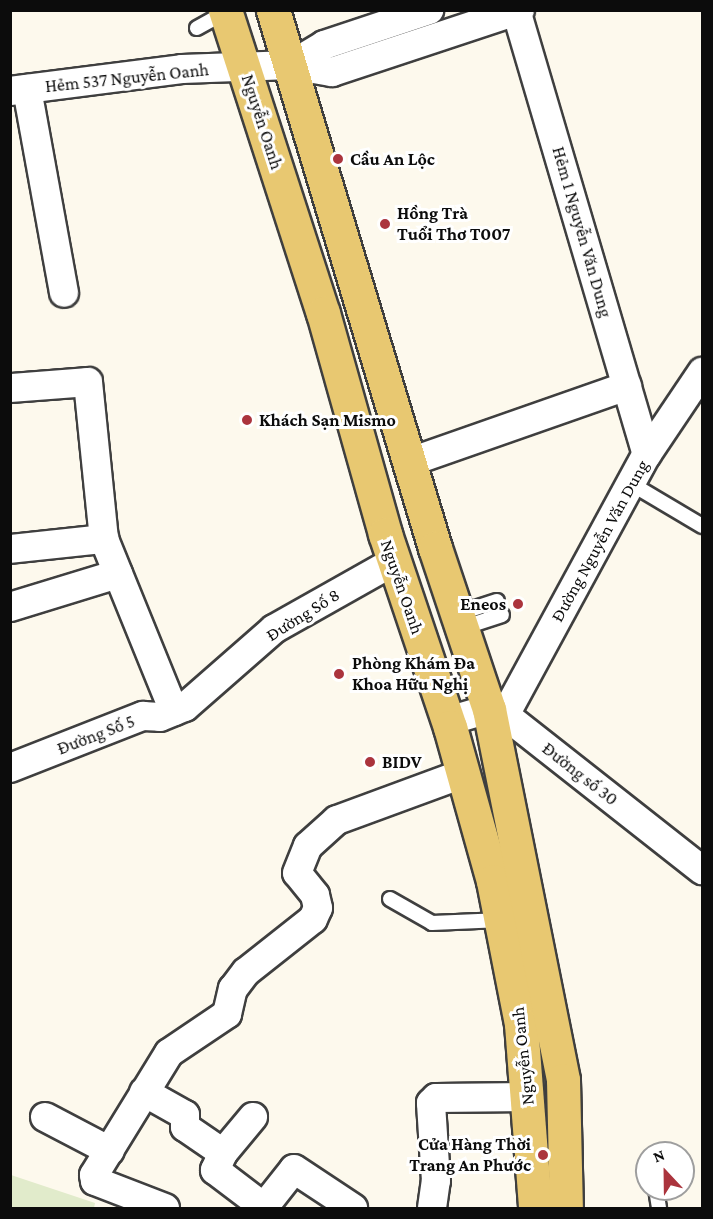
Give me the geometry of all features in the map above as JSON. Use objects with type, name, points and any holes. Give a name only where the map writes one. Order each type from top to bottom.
[{"type":"main road","name":"Nguyễn Oanh","points":[[273,10],[435,548],[459,621],[497,712],[563,1080],[566,1209]]},
{"type":"main road","name":"Nguyễn Oanh","points":[[226,11],[323,313],[393,562],[448,721],[502,920],[521,1024],[529,1097],[535,1209]]},
{"type":"main road","points":[[393,562],[435,548]]},
{"type":"street","points":[[291,65],[324,45],[429,10]]},
{"type":"street","name":"Hẻm 537 Nguyễn Oanh","points":[[19,90],[181,64],[245,67],[291,65],[332,72],[518,11]]},
{"type":"street","name":"Hẻm 1 Nguyễn Văn Dung","points":[[518,11],[647,454]]},
{"type":"street","points":[[19,90],[64,293]]},
{"type":"street","name":"Đường Nguyễn Văn Dung","points":[[497,712],[647,454],[702,372]]},
{"type":"street","points":[[10,388],[88,382],[104,539],[167,714]]},
{"type":"street","points":[[410,462],[627,386]]},
{"type":"street","points":[[10,549],[104,539]]},
{"type":"street","name":"Đường Số 8","points":[[167,714],[185,707],[274,629],[393,562]]},
{"type":"street","points":[[10,607],[118,574]]},
{"type":"street","points":[[448,721],[497,712]]},
{"type":"street","name":"Đường số 30","points":[[497,712],[702,870]]},
{"type":"street","name":"Đường Số 5","points":[[10,768],[143,716],[167,714]]},
{"type":"street","name":"Đường Số 5","points":[[10,787],[152,732],[167,714]]},
{"type":"street","points":[[165,1209],[95,1181],[94,1175],[169,1053],[227,1014],[233,989],[246,972],[313,919],[318,908],[315,895],[297,873],[316,836],[337,820],[462,774]]},
{"type":"street","points":[[144,1092],[185,1115],[185,1127],[223,1153]]},
{"type":"street","points":[[432,1209],[436,1181],[431,1103],[436,1098],[529,1097]]},
{"type":"street","points":[[45,1117],[110,1150]]},
{"type":"street","points":[[254,1117],[223,1153],[215,1170],[265,1208],[294,1169],[354,1209]]},
{"type":"lane","points":[[197,28],[226,11]]},
{"type":"lane","points":[[630,483],[702,526]]},
{"type":"lane","points":[[459,621],[497,601]]},
{"type":"lane","points":[[459,621],[502,615]]},
{"type":"lane","points":[[390,899],[432,923],[502,920]]},
{"type":"green space","points":[[11,1175],[95,1203],[94,1208],[11,1208]]},
{"type":"place","name":"Cầu An Lộc","points":[[338,159]]},
{"type":"place","name":"Hồng Trà Tuổi Thơ T007","points":[[385,224]]},
{"type":"place","name":"Khách Sạn Mismo","points":[[247,420]]},
{"type":"place","name":"Eneos","points":[[518,604]]},
{"type":"place","name":"Phòng Khám Đa Khoa Hữu Nghị","points":[[339,674]]},
{"type":"place","name":"BIDV","points":[[370,762]]},
{"type":"place","name":"Cửa Hàng Thời Trang An Phước","points":[[543,1155]]}]
